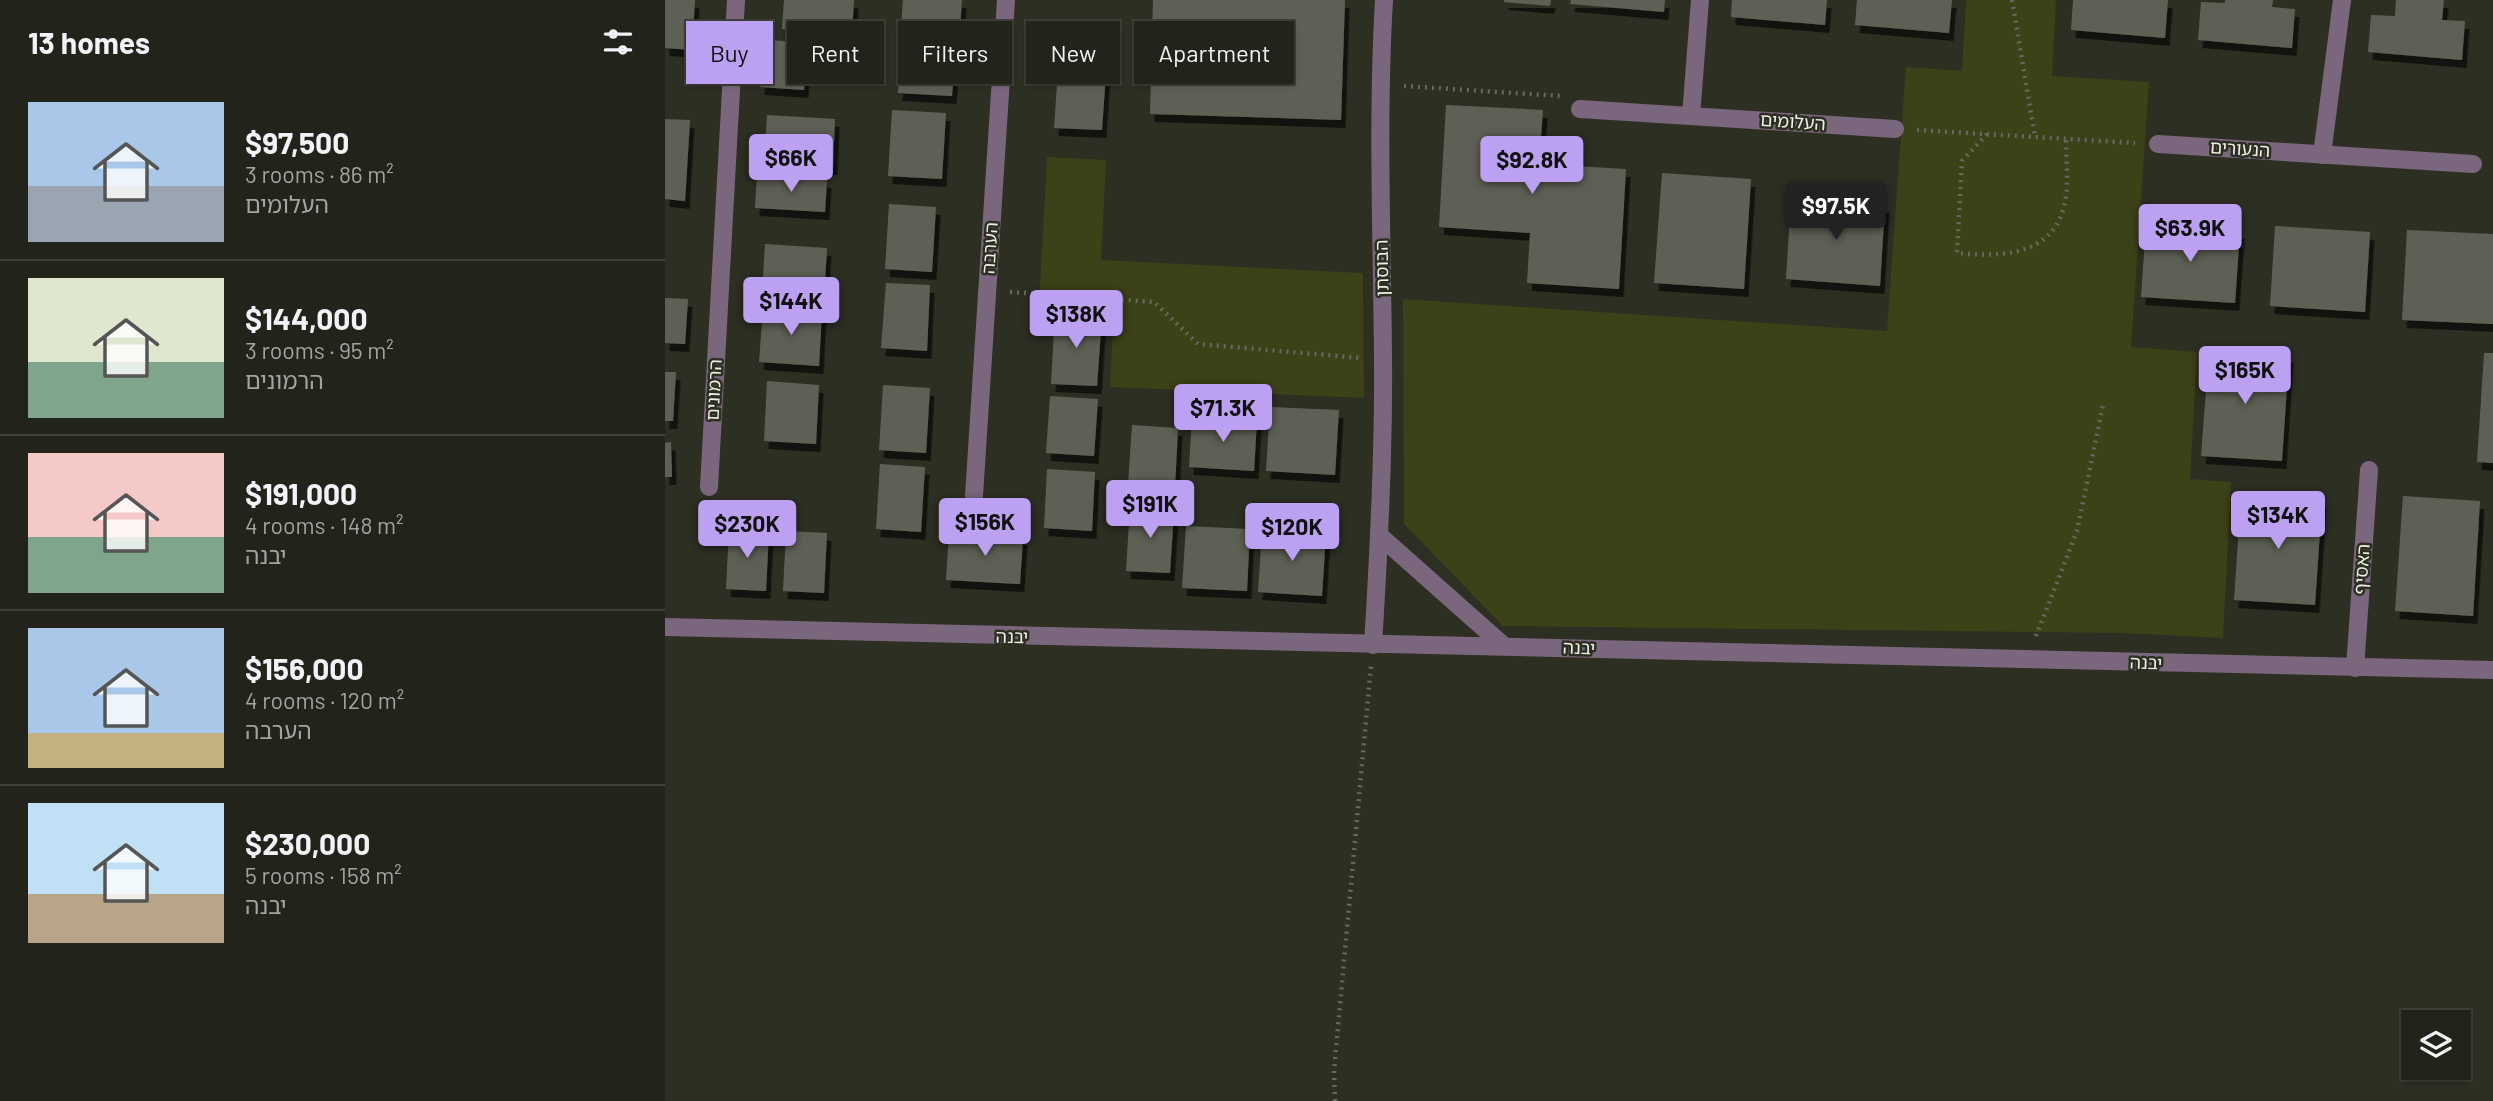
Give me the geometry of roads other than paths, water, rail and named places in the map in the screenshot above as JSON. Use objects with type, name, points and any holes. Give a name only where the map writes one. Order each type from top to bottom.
[{"type":"street","name":"הרמונים","points":[[709,487],[736,0]]},
{"type":"street","name":"הערבה","points":[[974,496],[1006,0]]},
{"type":"street","name":"הבוסתן","points":[[1373,645],[1380,536],[1383,360],[1379,84],[1384,0]]},
{"type":"street","points":[[1691,116],[1700,0]]},
{"type":"street","points":[[2322,155],[2342,0]]},
{"type":"street","name":"העלומים","points":[[1580,109],[1895,129]]},
{"type":"street","name":"הנעורים","points":[[2158,144],[2473,164]]},
{"type":"street","name":"האסיף","points":[[2355,668],[2369,470]]},
{"type":"street","points":[[1380,536],[1504,646]]},
{"type":"street","name":"יבנה","points":[[665,627],[2493,670]]}]
